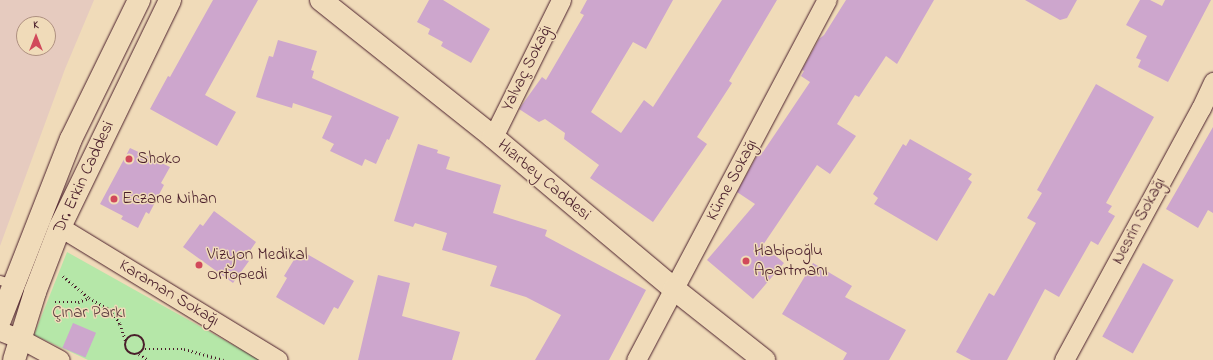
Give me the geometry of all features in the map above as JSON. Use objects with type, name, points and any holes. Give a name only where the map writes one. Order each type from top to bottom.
[{"type":"street","name":"Dr. Erkin Caddesi","points":[[0,320],[6,282],[71,139],[139,0]]},
{"type":"street","name":"Dr. Erkin Caddesi","points":[[14,360],[45,263],[60,227],[170,0]]},
{"type":"street","name":"Hızırbey Caddesi","points":[[322,0],[493,137],[674,289],[764,360]]},
{"type":"street","name":"Yalvaç Sokağı","points":[[493,137],[561,0]]},
{"type":"street","name":"Küme Sokağı","points":[[636,360],[827,0]]},
{"type":"street","name":"Nesrin Sokağı","points":[[1064,360],[1207,111],[1213,82]]},
{"type":"street","name":"Karaman Sokağı","points":[[60,227],[278,360]]},
{"type":"street","points":[[0,331],[21,339],[60,360]]},
{"type":"lane","points":[[6,282],[35,292]]},
{"type":"path","points":[[45,263],[88,298],[107,308],[122,328],[127,351],[131,354],[139,354],[148,360]]},
{"type":"path","points":[[35,292],[43,298],[54,302],[78,302],[88,298]]},
{"type":"path","points":[[126,341],[133,335],[138,335],[145,343],[145,349]]},
{"type":"path","points":[[139,354],[145,349],[184,349],[224,360]]},
{"type":"shaded area","points":[[0,0],[94,0],[65,69],[0,246]]},
{"type":"green space","name":"Çınar Parkı","points":[[67,252],[260,360],[88,360],[34,335]]},
{"type":"building","points":[[213,0],[258,0],[205,95],[236,112],[217,146],[150,109],[168,76],[170,77]]},
{"type":"building","points":[[429,0],[443,0],[490,29],[471,63],[441,46],[443,42],[428,34],[430,29],[417,22]]},
{"type":"building","points":[[587,0],[673,0],[646,49],[633,42],[591,112],[621,133],[644,100],[653,107],[722,0],[777,0],[729,81],[732,83],[697,137],[707,144],[653,222],[590,178],[599,165],[564,139],[565,133],[545,119],[539,122],[519,109],[542,77],[546,80],[584,15],[580,13]]},
{"type":"building","points":[[846,0],[934,0],[897,64],[886,56],[859,97],[855,95],[837,124],[856,136],[830,174],[817,165],[763,245],[784,263],[753,299],[707,260],[755,204],[737,192],[760,150],[763,152],[810,82],[801,76],[804,71],[802,70],[819,39],[824,35]]},
{"type":"building","points":[[1025,0],[1077,0],[1067,18],[1060,20]]},
{"type":"building","points":[[1140,0],[1150,0],[1162,6],[1165,0],[1211,0],[1168,82],[1138,67],[1141,60],[1136,58],[1147,36],[1126,25]]},
{"type":"building","points":[[278,40],[317,51],[311,70],[314,71],[312,78],[399,117],[376,164],[365,159],[362,166],[330,151],[334,144],[322,138],[332,116],[293,103],[292,108],[256,97],[269,56],[273,57]]},
{"type":"building","points":[[1096,84],[1154,117],[1106,203],[1112,206],[1108,212],[1115,216],[1098,245],[1091,241],[1059,297],[1045,289],[1007,360],[971,360],[956,352],[989,293],[994,296],[1036,223],[1027,218],[1042,193],[1037,190]]},
{"type":"building","points":[[1213,127],[1213,213],[1208,210],[1198,228],[1166,209]]},
{"type":"building","points":[[910,139],[972,174],[968,179],[972,182],[937,241],[874,204],[878,198],[873,194],[903,144],[906,146]]},
{"type":"building","points":[[418,144],[438,150],[437,153],[450,157],[446,169],[501,185],[493,213],[547,230],[545,236],[646,290],[609,360],[535,360],[561,315],[526,297],[490,286],[497,266],[442,250],[447,233],[415,223],[413,227],[394,221]]},
{"type":"building","points":[[130,148],[170,167],[161,183],[164,185],[149,214],[146,212],[138,228],[121,219],[123,216],[100,204]]},
{"type":"building","points":[[214,211],[256,242],[245,258],[249,261],[233,283],[183,247],[200,224],[203,226]]},
{"type":"building","points":[[300,250],[354,281],[338,309],[334,307],[324,325],[276,297],[287,278],[284,276]]},
{"type":"building","points":[[813,263],[852,286],[845,297],[906,330],[889,360],[843,360],[847,353],[782,314]]},
{"type":"building","points":[[1143,263],[1174,280],[1133,353],[1102,336]]},
{"type":"building","points":[[378,275],[410,283],[402,316],[460,332],[452,360],[358,360]]},
{"type":"building","points":[[73,323],[96,333],[85,358],[62,348]]},
{"type":"place","name":"Shoko","points":[[129,159]]},
{"type":"place","name":"Eczane Nihan","points":[[114,199]]},
{"type":"place","name":"Habipoğlu Apartmanı","points":[[746,261]]},
{"type":"place","name":"Vizyon Medikal Ortopedi","points":[[199,265]]}]
